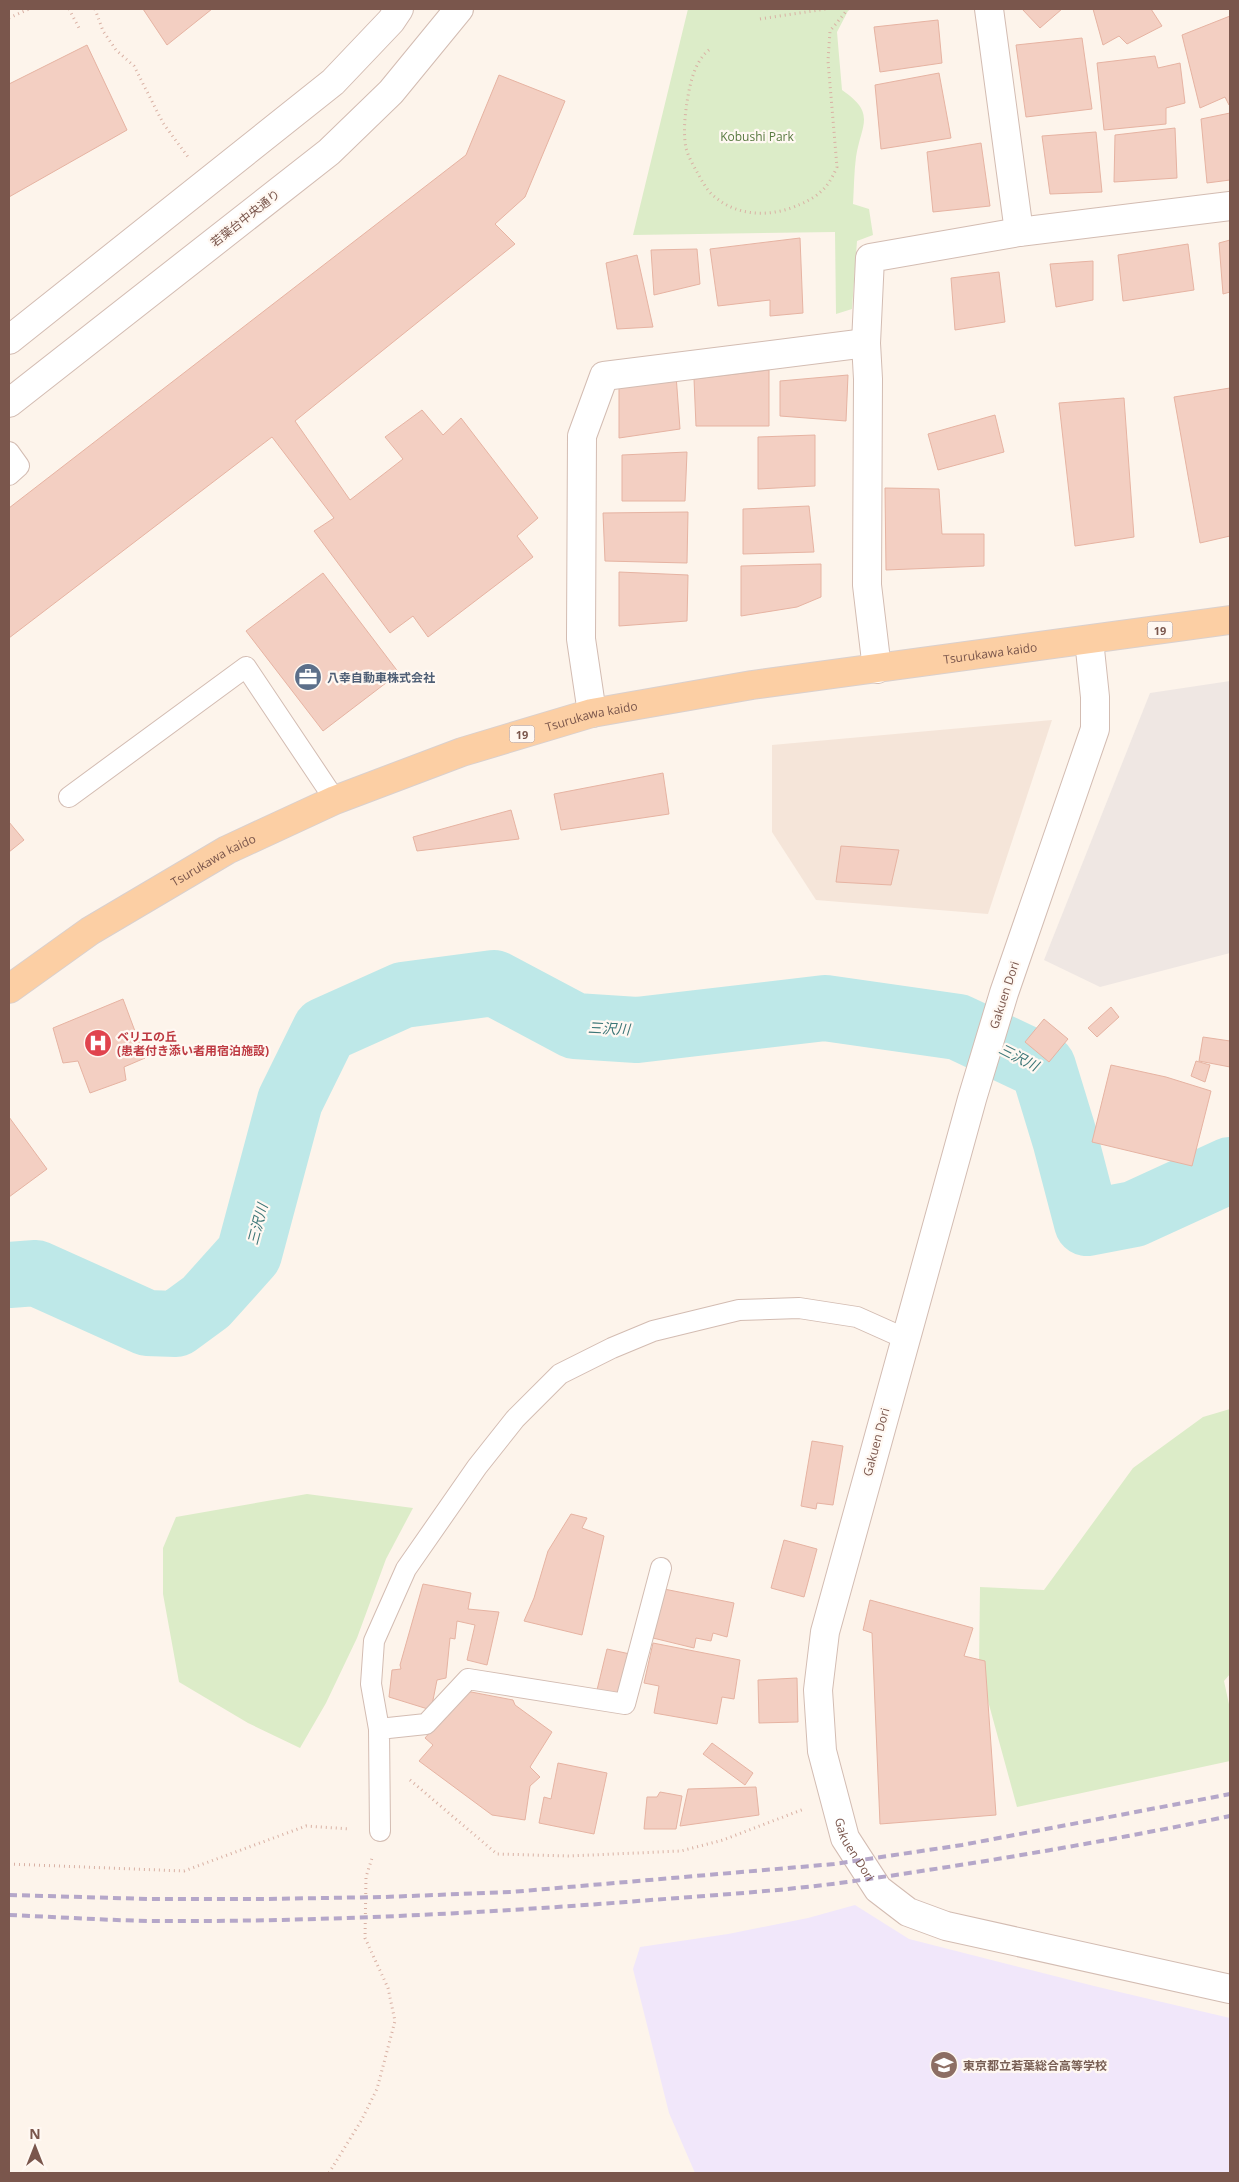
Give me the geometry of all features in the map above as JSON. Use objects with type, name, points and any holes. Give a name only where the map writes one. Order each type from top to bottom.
[{"type":"main road","name":"Tsurukawa kaido","points":[[9,989],[90,931],[227,850],[335,800],[462,752],[592,713],[752,685],[1230,620]]},
{"type":"street","points":[[9,340],[333,82],[391,21],[399,9]]},
{"type":"street","name":"若葉台中央通り","points":[[9,403],[329,152],[391,92],[459,9]]},
{"type":"street","points":[[989,9],[1019,232]]},
{"type":"street","points":[[877,669],[867,584],[868,380],[866,343],[870,258],[1019,232],[1230,206]]},
{"type":"street","points":[[592,713],[581,638],[582,436],[604,376],[866,343]]},
{"type":"street","name":"Gakuen Dori","points":[[1089,640],[1095,697],[1095,729],[1004,993],[972,1100],[904,1338],[825,1632],[818,1690],[822,1751],[845,1838],[878,1890],[908,1912],[946,1926],[1230,1989]]},
{"type":"lane","points":[[9,452],[19,466],[9,475]]},
{"type":"lane","points":[[70,797],[246,667],[335,800]]},
{"type":"lane","points":[[380,1830],[379,1729],[371,1684],[374,1641],[406,1569],[477,1467],[515,1419],[560,1374],[612,1348],[653,1331],[739,1310],[799,1308],[857,1317],[904,1338]]},
{"type":"lane","points":[[379,1729],[426,1724],[468,1679],[625,1704],[661,1568]]},
{"type":"path","points":[[9,18],[29,9]]},
{"type":"path","points":[[69,9],[78,28]]},
{"type":"path","points":[[95,9],[103,31],[111,44],[134,66],[163,123],[188,157]]},
{"type":"path","points":[[760,19],[826,9]]},
{"type":"path","points":[[709,50],[702,56],[694,73],[686,112],[686,149],[694,166],[714,197],[744,212],[760,214],[781,211],[818,196],[830,183],[837,167],[828,61],[830,31],[848,9]]},
{"type":"path","points":[[378,1753],[497,1854],[569,1856],[681,1851],[722,1840],[802,1810]]},
{"type":"path","points":[[9,1864],[184,1871],[306,1826],[380,1830],[366,1877],[365,1938],[388,1988],[395,2021],[377,2089],[361,2122],[329,2173]]},
{"type":"shaded area","points":[[1230,681],[1230,953],[1100,987],[1044,960],[1150,693]]},
{"type":"shaded area","points":[[1052,720],[988,914],[816,900],[772,832],[772,745]]},
{"type":"shaded area","name":"東京都立若葉総合高等学校","points":[[855,1905],[909,1939],[1230,2018],[1230,2173],[695,2173],[669,2113],[633,1969],[640,1947],[728,1934],[808,1918]]},
{"type":"green space","name":"Kobushi Park","points":[[688,9],[849,9],[837,32],[842,90],[860,106],[864,120],[856,157],[853,204],[869,209],[873,235],[857,241],[852,309],[836,314],[835,232],[633,235]]},
{"type":"green space","points":[[1230,1409],[1230,1674],[1224,1681],[1230,1709],[1230,1761],[1017,1807],[979,1668],[980,1587],[1044,1590],[1133,1468],[1203,1417]]},
{"type":"green space","points":[[307,1494],[413,1508],[386,1559],[357,1638],[326,1703],[300,1748],[248,1723],[179,1682],[163,1594],[163,1548],[176,1517]]},
{"type":"building","points":[[143,9],[212,9],[167,45]]},
{"type":"building","points":[[1022,9],[1062,9],[1040,28]]},
{"type":"building","points":[[1093,9],[1151,9],[1162,26],[1127,44],[1119,36],[1103,45]]},
{"type":"building","points":[[1230,16],[1230,104],[1225,97],[1200,108],[1182,35]]},
{"type":"building","points":[[938,20],[942,63],[880,72],[874,27]]},
{"type":"building","points":[[1082,38],[1092,109],[1026,117],[1016,45]]},
{"type":"building","points":[[87,45],[127,130],[9,197],[9,84]]},
{"type":"building","points":[[1155,56],[1158,68],[1180,63],[1185,103],[1166,108],[1166,124],[1104,130],[1097,63]]},
{"type":"building","points":[[939,73],[951,138],[881,149],[875,85]]},
{"type":"building","points":[[499,75],[565,101],[525,197],[495,224],[515,244],[295,421],[350,500],[403,459],[385,437],[422,410],[443,435],[461,418],[538,518],[517,536],[533,557],[428,637],[413,616],[390,633],[314,531],[334,518],[272,437],[9,638],[9,508],[466,155]]},
{"type":"building","points":[[1230,113],[1230,180],[1207,183],[1201,119]]},
{"type":"building","points":[[1175,128],[1177,178],[1114,182],[1115,135]]},
{"type":"building","points":[[1096,132],[1102,192],[1050,194],[1042,136]]},
{"type":"building","points":[[981,143],[990,206],[933,212],[927,152]]},
{"type":"building","points":[[800,238],[803,313],[770,316],[770,300],[718,306],[710,249]]},
{"type":"building","points":[[1230,240],[1230,292],[1223,294],[1219,243]]},
{"type":"building","points":[[1188,244],[1194,290],[1123,301],[1118,255]]},
{"type":"building","points":[[697,249],[700,284],[654,295],[651,250]]},
{"type":"building","points":[[637,255],[653,327],[617,329],[606,263]]},
{"type":"building","points":[[1093,261],[1093,300],[1056,307],[1050,264]]},
{"type":"building","points":[[999,272],[1005,322],[955,330],[951,278]]},
{"type":"building","points":[[769,370],[769,426],[696,426],[694,379]]},
{"type":"building","points":[[676,375],[680,429],[619,438],[619,384]]},
{"type":"building","points":[[848,375],[846,421],[780,416],[780,381]]},
{"type":"building","points":[[1230,388],[1230,536],[1200,543],[1174,397]]},
{"type":"building","points":[[1124,398],[1134,537],[1075,546],[1059,403]]},
{"type":"building","points":[[995,415],[1004,452],[938,470],[928,434]]},
{"type":"building","points":[[815,435],[815,486],[758,489],[758,437]]},
{"type":"building","points":[[687,452],[685,501],[622,501],[622,455]]},
{"type":"building","points":[[885,488],[939,489],[942,534],[984,534],[984,566],[886,570]]},
{"type":"building","points":[[809,506],[814,552],[743,554],[743,509]]},
{"type":"building","points":[[688,512],[687,563],[605,561],[603,513]]},
{"type":"building","points":[[821,564],[821,597],[797,607],[741,616],[741,566]]},
{"type":"building","points":[[619,572],[688,575],[687,621],[619,626]]},
{"type":"building","points":[[323,573],[399,673],[323,731],[246,631]]},
{"type":"building","points":[[663,773],[669,814],[561,830],[554,794]]},
{"type":"building","points":[[511,810],[519,839],[417,851],[413,837]]},
{"type":"building","points":[[9,822],[24,840],[9,852]]},
{"type":"building","points":[[841,846],[899,850],[891,885],[836,882]]},
{"type":"building","name":"ベリエの丘 (患者付き添い者用宿泊施設)","points":[[123,999],[145,1058],[124,1067],[126,1080],[90,1093],[78,1061],[63,1063],[53,1028]]},
{"type":"building","points":[[1111,1007],[1119,1017],[1097,1037],[1088,1028]]},
{"type":"building","points":[[1044,1019],[1068,1039],[1049,1062],[1025,1042]]},
{"type":"building","points":[[1203,1037],[1230,1041],[1230,1067],[1199,1061]]},
{"type":"building","points":[[1196,1061],[1210,1065],[1205,1082],[1191,1076]]},
{"type":"building","points":[[1111,1065],[1166,1077],[1211,1091],[1192,1166],[1092,1142]]},
{"type":"building","points":[[9,1117],[47,1169],[9,1197]]},
{"type":"building","points":[[812,1441],[843,1446],[833,1505],[817,1503],[816,1509],[801,1506]]},
{"type":"building","points":[[571,1514],[587,1518],[582,1528],[604,1536],[582,1635],[524,1621],[534,1598],[548,1551]]},
{"type":"building","points":[[784,1540],[817,1549],[804,1597],[771,1588]]},
{"type":"building","points":[[423,1584],[471,1593],[468,1609],[499,1612],[487,1665],[467,1660],[475,1625],[457,1621],[455,1639],[450,1638],[446,1678],[437,1680],[431,1710],[389,1697],[392,1670],[401,1669],[400,1665]]},
{"type":"building","points":[[664,1589],[734,1603],[727,1637],[713,1633],[711,1641],[696,1638],[694,1648],[653,1638]]},
{"type":"building","points":[[870,1600],[973,1628],[964,1656],[985,1661],[996,1815],[880,1824],[872,1633],[863,1630]]},
{"type":"building","points":[[653,1643],[740,1660],[734,1699],[722,1697],[717,1724],[654,1713],[659,1686],[644,1683]]},
{"type":"building","points":[[607,1649],[630,1654],[620,1695],[597,1690]]},
{"type":"building","points":[[797,1678],[798,1722],[759,1723],[758,1680]]},
{"type":"building","points":[[466,1691],[513,1700],[515,1705],[552,1732],[530,1767],[540,1777],[530,1786],[525,1820],[492,1815],[419,1761],[433,1745],[425,1738]]},
{"type":"building","points":[[712,1743],[753,1773],[745,1785],[703,1754]]},
{"type":"building","points":[[558,1763],[607,1773],[594,1834],[539,1823],[544,1797],[551,1799]]},
{"type":"building","points":[[756,1787],[759,1815],[680,1826],[688,1789]]},
{"type":"building","points":[[660,1792],[682,1796],[676,1829],[644,1829],[647,1797],[657,1797]]},
{"type":"waterway","name":"三沢川","points":[[9,1275],[36,1273],[147,1323],[176,1324],[206,1302],[249,1254],[290,1101],[325,1030],[403,995],[494,983],[575,1026],[637,1030],[825,1008],[958,1027],[1043,1067],[1065,1139],[1087,1223],[1134,1214],[1230,1170]]},
{"type":"railway","points":[[9,1895],[150,1899],[265,1899],[511,1892],[834,1864],[962,1845],[1230,1794]]},
{"type":"railway","points":[[9,1915],[151,1921],[329,1919],[507,1910],[736,1894],[847,1882],[943,1868],[1087,1844],[1230,1816]]},
{"type":"place","name":"八幸自動車株式会社","points":[[308,677]]},
{"type":"place","name":"ベリエの丘 (患者付き添い者用宿泊施設)","points":[[98,1043]]},
{"type":"place","name":"東京都立若葉総合高等学校","points":[[944,2065]]}]
